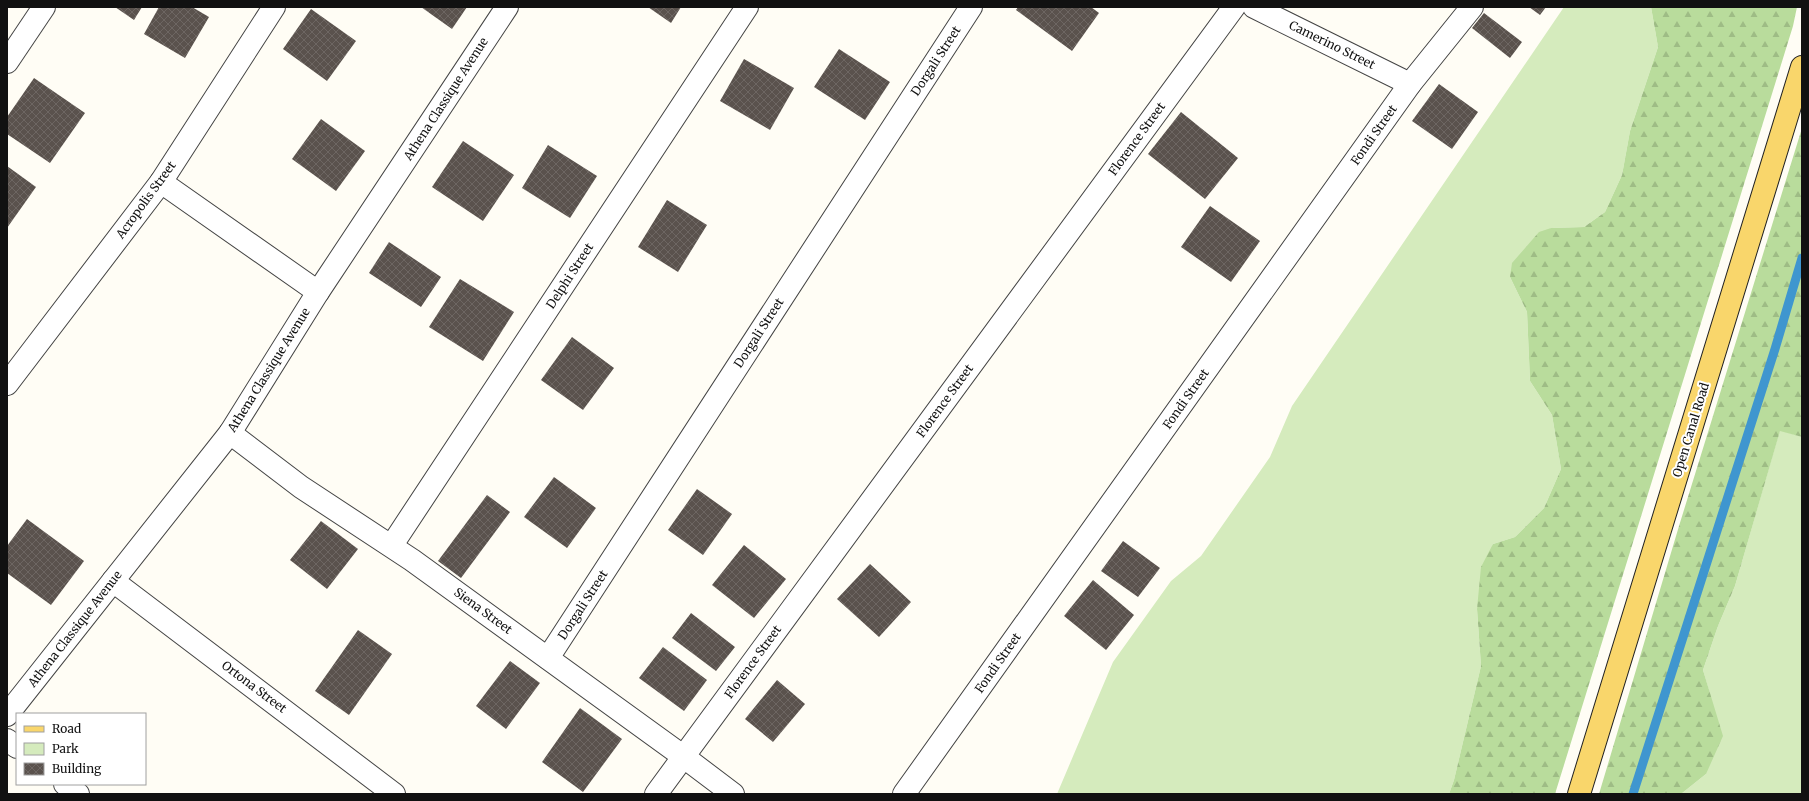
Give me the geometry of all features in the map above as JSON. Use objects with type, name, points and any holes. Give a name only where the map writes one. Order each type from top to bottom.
[{"type":"main road","name":"Open Canal Road","points":[[1579,794],[1802,67]]},
{"type":"street","points":[[7,62],[44,7]]},
{"type":"street","name":"Acropolis Street","points":[[7,384],[161,182],[274,7]]},
{"type":"street","name":"Athena Classique Avenue","points":[[7,715],[230,433],[318,292],[507,7]]},
{"type":"street","name":"Delphi Street","points":[[392,546],[747,7]]},
{"type":"street","name":"Dorgali Street","points":[[548,658],[971,7]]},
{"type":"street","name":"Florence Street","points":[[656,794],[1234,7]]},
{"type":"street","name":"Camerino Street","points":[[1254,7],[1410,84]]},
{"type":"street","name":"Fondi Street","points":[[904,794],[1410,84],[1472,7]]},
{"type":"street","points":[[161,182],[318,292]]},
{"type":"street","name":"Siena Street","points":[[230,433],[301,487],[392,546],[733,794]]},
{"type":"street","name":"Ortona Street","points":[[113,581],[394,794]]},
{"type":"street","points":[[7,740],[16,746]]},
{"type":"street","points":[[66,785],[78,794]]},
{"type":"green space","points":[[1564,7],[1651,7],[1658,47],[1630,131],[1622,175],[1605,212],[1584,227],[1551,228],[1510,277],[1527,312],[1530,381],[1552,415],[1561,469],[1544,508],[1515,537],[1493,544],[1477,609],[1481,666],[1454,780],[1449,794],[1057,794],[1113,662],[1171,581],[1201,556],[1270,457],[1292,406]]},
{"type":"green space","points":[[1651,7],[1797,7],[1793,26],[1555,794],[1449,794],[1454,780],[1481,666],[1477,609],[1481,567],[1493,544],[1515,537],[1544,508],[1561,469],[1552,415],[1530,381],[1527,312],[1510,277],[1512,263],[1539,232],[1551,228],[1584,227],[1605,212],[1622,175],[1630,131],[1658,47]]},
{"type":"green space","points":[[1802,128],[1802,437],[1780,431],[1735,586],[1718,626],[1703,670],[1723,736],[1706,774],[1681,794],[1599,794],[1679,526]]},
{"type":"green space","points":[[1780,430],[1802,437],[1802,794],[1681,794],[1706,774],[1710,694],[1703,670],[1718,626],[1735,586]]},
{"type":"building","points":[[115,7],[142,7],[134,20]]},
{"type":"building","points":[[159,7],[192,7],[209,17],[185,58],[144,34]]},
{"type":"building","points":[[421,7],[467,7],[452,29]]},
{"type":"building","points":[[648,7],[681,7],[671,23]]},
{"type":"building","points":[[1018,7],[1091,7],[1099,13],[1072,51],[1016,10]]},
{"type":"building","points":[[1529,7],[1546,7],[1540,15]]},
{"type":"building","points":[[311,9],[356,41],[327,81],[283,49]]},
{"type":"building","points":[[1484,13],[1522,42],[1510,58],[1472,28]]},
{"type":"building","points":[[839,49],[890,82],[865,120],[814,87]]},
{"type":"building","points":[[744,59],[794,88],[770,130],[720,101]]},
{"type":"building","points":[[34,78],[85,113],[50,163],[7,134],[7,117]]},
{"type":"building","points":[[1439,84],[1478,112],[1452,149],[1412,121]]},
{"type":"building","points":[[1181,112],[1238,158],[1205,199],[1148,154]]},
{"type":"building","points":[[321,119],[365,151],[336,191],[292,159]]},
{"type":"building","points":[[463,141],[514,175],[483,221],[432,187]]},
{"type":"building","points":[[548,145],[597,176],[570,218],[522,188]]},
{"type":"building","points":[[7,166],[36,187],[7,228]]},
{"type":"building","points":[[667,200],[707,225],[678,272],[638,247]]},
{"type":"building","points":[[1210,206],[1260,241],[1231,282],[1181,247]]},
{"type":"building","points":[[389,242],[441,277],[421,307],[369,273]]},
{"type":"building","points":[[460,279],[514,312],[483,361],[429,327]]},
{"type":"building","points":[[572,337],[614,368],[583,410],[541,380]]},
{"type":"building","points":[[554,477],[596,508],[567,548],[524,517]]},
{"type":"building","points":[[697,489],[732,514],[703,555],[668,530]]},
{"type":"building","points":[[487,495],[510,512],[461,578],[438,561]]},
{"type":"building","points":[[27,519],[84,561],[51,605],[7,573],[7,546]]},
{"type":"building","points":[[321,521],[358,549],[327,589],[290,560]]},
{"type":"building","points":[[1123,541],[1160,568],[1138,597],[1101,571]]},
{"type":"building","points":[[744,545],[786,579],[754,618],[712,585]]},
{"type":"building","points":[[870,564],[911,602],[879,637],[837,599]]},
{"type":"building","points":[[1093,580],[1134,615],[1106,650],[1064,616]]},
{"type":"building","points":[[691,613],[735,647],[716,671],[672,638]]},
{"type":"building","points":[[358,630],[392,654],[349,715],[315,691]]},
{"type":"building","points":[[663,647],[707,680],[684,711],[639,678]]},
{"type":"building","points":[[510,661],[540,683],[506,729],[476,706]]},
{"type":"building","points":[[777,680],[805,704],[773,742],[745,719]]},
{"type":"building","points":[[580,708],[622,739],[583,792],[542,762]]},
{"type":"waterway","points":[[1633,794],[1775,349],[1802,258]]}]
